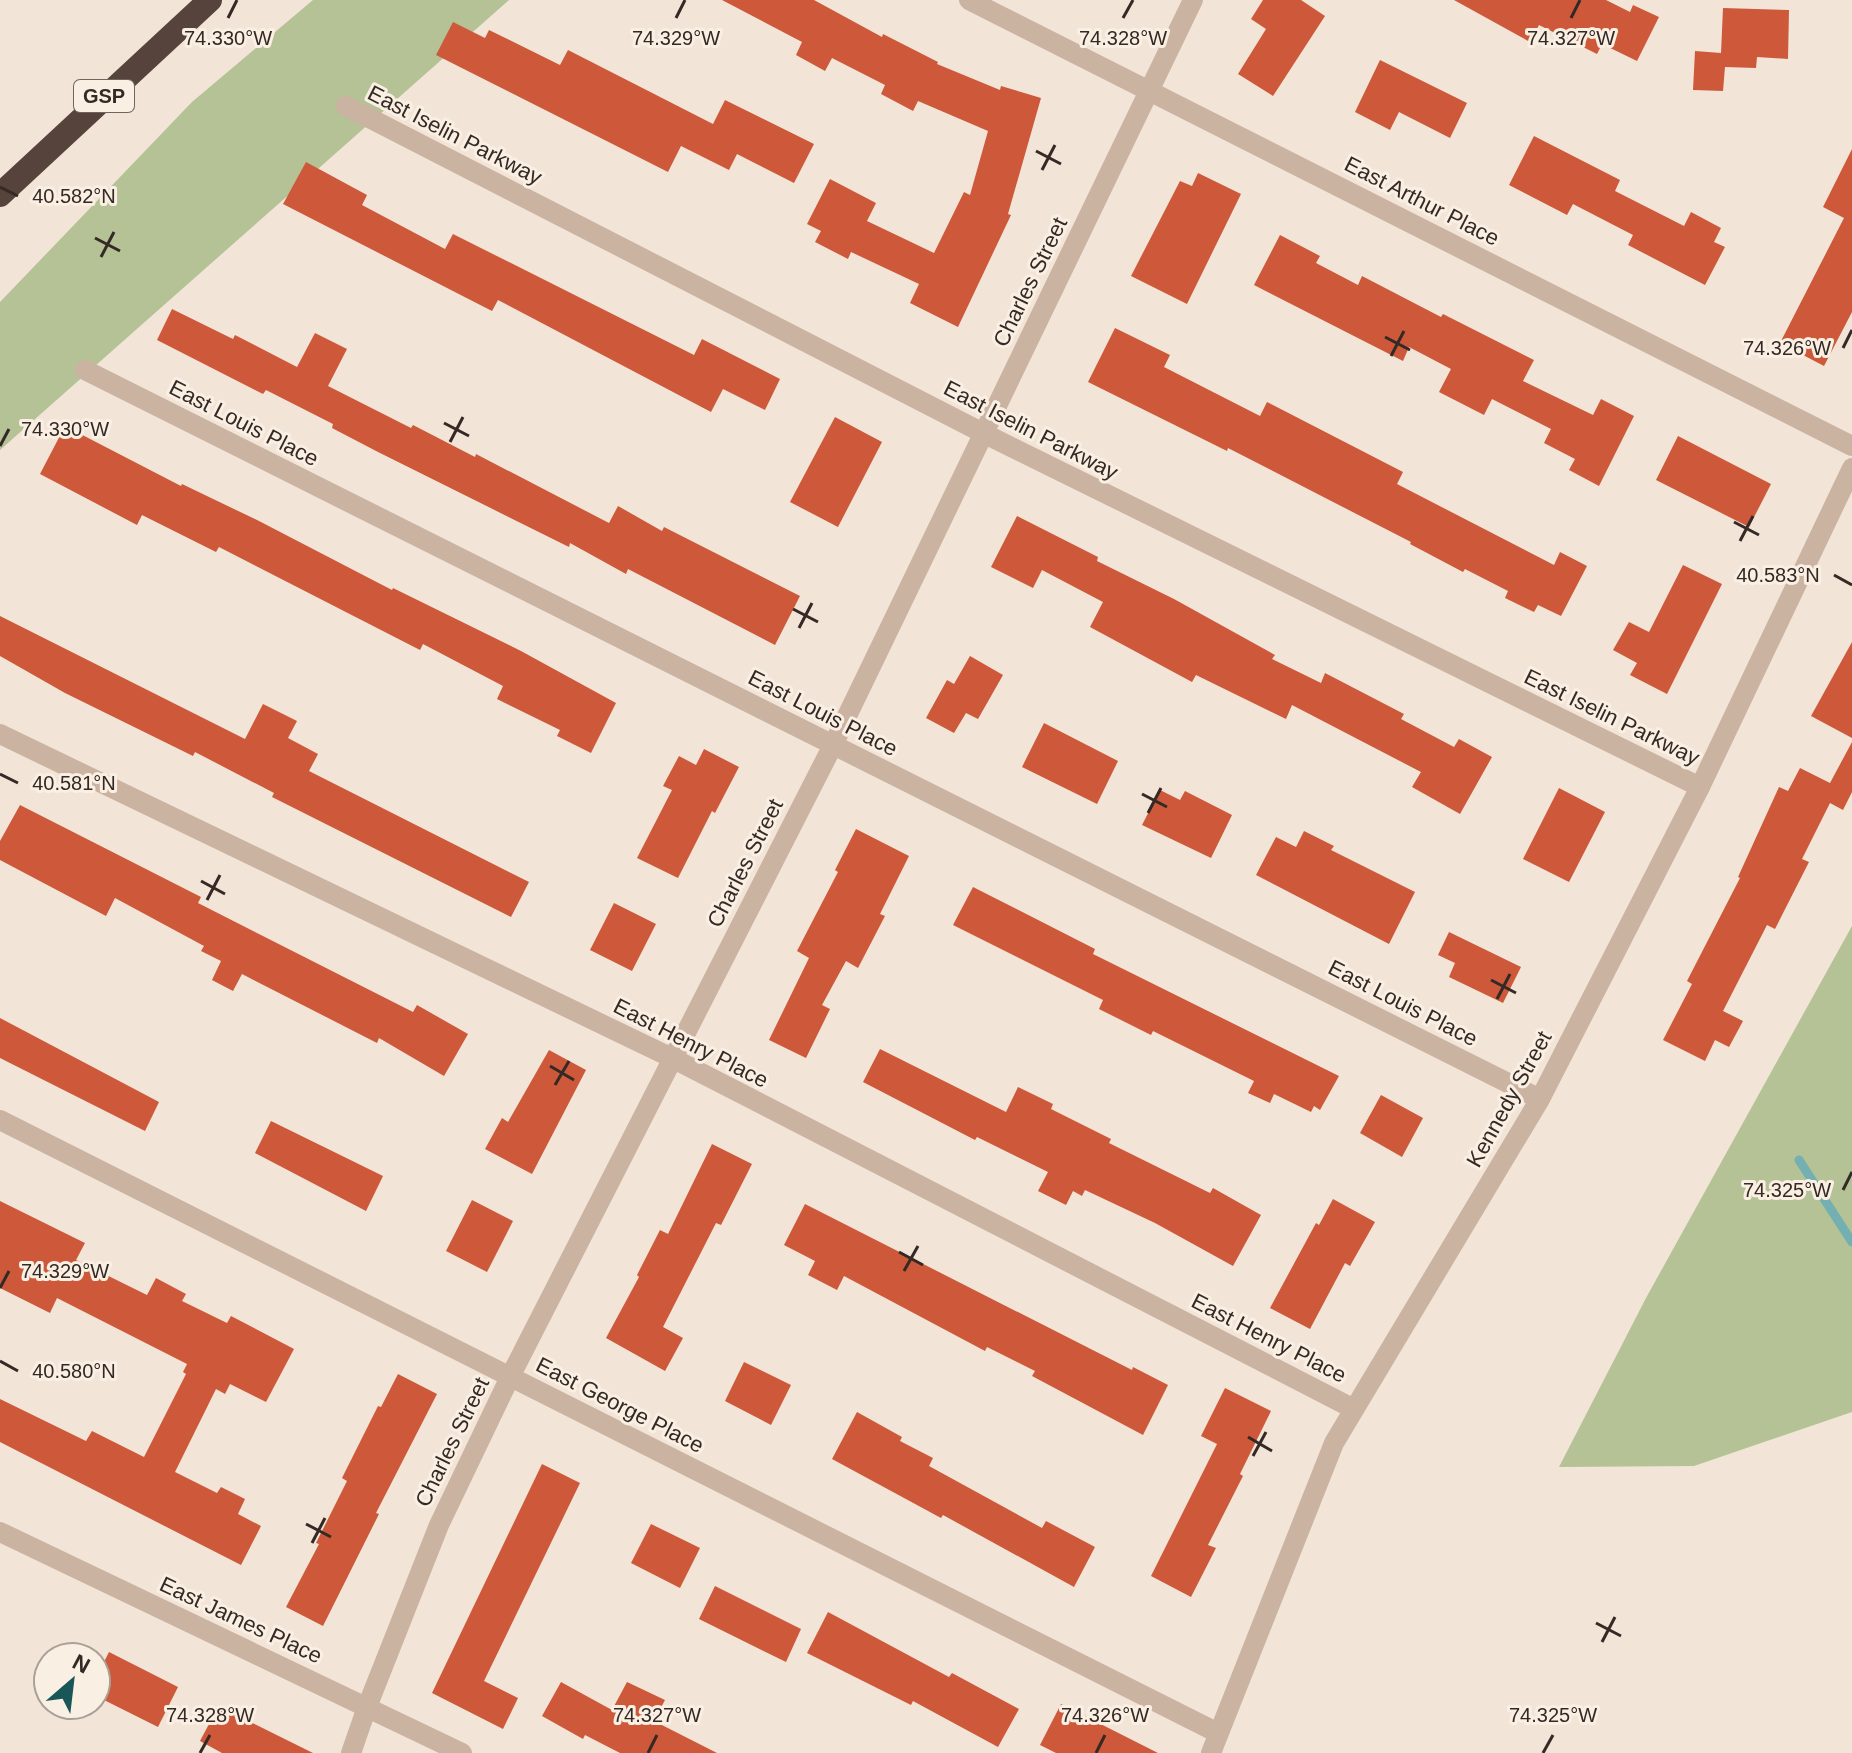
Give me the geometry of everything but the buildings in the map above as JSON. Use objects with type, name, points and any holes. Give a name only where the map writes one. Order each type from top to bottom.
[{"type":"highway","name":"GSP","points":[[0,195],[210,0]]},
{"type":"street","name":"East Arthur Place","points":[[969,0],[1852,446]]},
{"type":"street","name":"Charles Street","points":[[351,1753],[439,1525],[510,1377],[833,745],[1193,0]]},
{"type":"street","name":"East Iselin Parkway","points":[[346,106],[983,433],[1700,787]]},
{"type":"street","name":"East Louis Place","points":[[85,370],[1540,1099]]},
{"type":"street","name":"Kennedy Street","points":[[1214,1743],[1334,1443],[1540,1099],[1700,787],[1852,468]]},
{"type":"street","name":"East Henry Place","points":[[0,734],[672,1058],[1354,1409]]},
{"type":"street","name":"East George Place","points":[[0,1120],[510,1377],[1214,1743]]},
{"type":"street","name":"East James Place","points":[[0,1532],[462,1753]]},
{"type":"green space","points":[[313,0],[509,0],[0,450],[0,302],[192,102]]},
{"type":"green space","points":[[1852,926],[1852,1412],[1694,1466],[1559,1467],[1646,1298]]},
{"type":"waterway","points":[[1799,1160],[1852,1242]]}]
